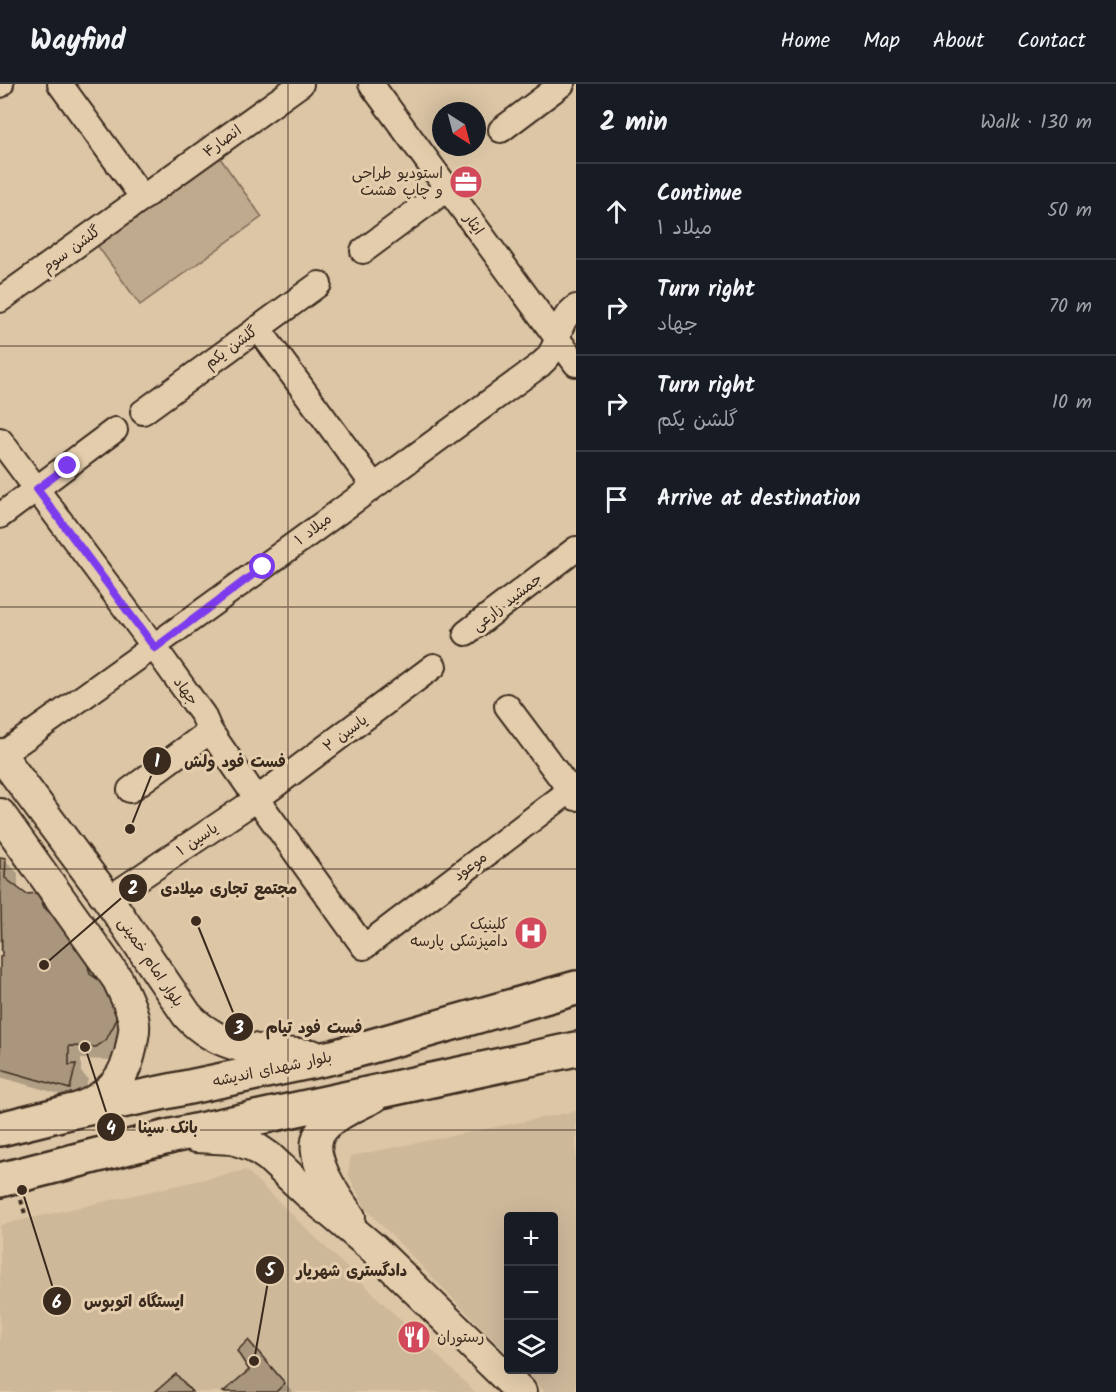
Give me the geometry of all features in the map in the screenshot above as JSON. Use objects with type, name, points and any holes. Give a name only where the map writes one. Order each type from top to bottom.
[{"type":"main road","name":"بلوار شهدای اندیشه","points":[[0,1129],[69,1112],[333,1056],[576,988]]},
{"type":"main road","points":[[0,1180],[172,1136],[576,1049]]},
{"type":"street","points":[[60,84],[143,198]]},
{"type":"street","name":"انصار۴","points":[[143,198],[301,84]]},
{"type":"street","name":"ایثار","points":[[371,84],[576,364]]},
{"type":"street","points":[[501,130],[562,84]]},
{"type":"street","points":[[363,251],[448,188]]},
{"type":"street","name":"گلشن سوم","points":[[0,300],[143,198]]},
{"type":"street","name":"گلشن یکم","points":[[143,412],[319,284]]},
{"type":"street","name":"میلاد ۱","points":[[1,754],[155,648],[540,365],[551,353],[561,323],[568,312],[576,307]]},
{"type":"street","points":[[258,328],[374,486]]},
{"type":"street","points":[[0,516],[115,430]]},
{"type":"street","name":"جهاد","points":[[0,441],[155,648],[257,799],[364,946]]},
{"type":"street","name":"جمشید زارعی","points":[[466,633],[576,549]]},
{"type":"street","name":"یاسین ۲","points":[[257,799],[434,666]]},
{"type":"street","points":[[507,706],[574,791]]},
{"type":"street","points":[[130,790],[210,731]]},
{"type":"street","name":"بلوار امام خمینی","points":[[1,754],[108,899],[198,1028],[241,1048],[333,1056]]},
{"type":"street","name":"موعود","points":[[364,946],[574,791]]},
{"type":"street","name":"یاسین ۱","points":[[108,899],[257,799]]},
{"type":"street","points":[[0,814],[118,980],[135,1026],[130,1061],[114,1085],[96,1101],[69,1112]]},
{"type":"street","points":[[118,980],[136,992],[148,991],[154,978],[149,957]]},
{"type":"street","points":[[374,1248],[342,1207],[320,1164],[315,1147],[319,1133],[330,1122],[390,1089]]},
{"type":"street","points":[[172,1136],[233,1139],[253,1146],[269,1157],[374,1248],[521,1392]]},
{"type":"shaded area","points":[[220,158],[262,217],[140,305],[97,245]]},
{"type":"shaded area","points":[[576,1111],[576,1392],[546,1392],[527,1374],[558,1374],[558,1212],[504,1212],[504,1351],[365,1208],[348,1174],[351,1156]]},
{"type":"shaded area","points":[[246,1170],[475,1392],[0,1392],[0,1225]]},
{"type":"building","points":[[0,857],[6,858],[5,878],[26,894],[38,893],[44,907],[85,954],[90,974],[108,986],[117,1010],[115,1023],[106,1040],[96,1047],[69,1046],[69,1065],[76,1064],[70,1089],[0,1069],[0,957],[2,956]]},
{"type":"building","points":[[248,1340],[285,1383],[276,1392],[223,1392],[249,1370],[237,1351]]},
{"type":"building","points":[[176,1374],[192,1392],[155,1392]]},
{"type":"place","name":"استودیو طراحی و چاپ هشت","points":[[466,182]]},
{"type":"place","name":"فست فود ولش","points":[[130,829]]},
{"type":"place","name":"فست فود تیام","points":[[196,921]]},
{"type":"place","name":"کلینیک دامپزشکی پارسه","points":[[531,933]]},
{"type":"place","name":"مجتمع تجاری میلادی","points":[[44,965]]},
{"type":"place","name":"بانک سینا","points":[[85,1047]]},
{"type":"place","name":"ایستگاه اتوبوس","points":[[22,1190]]},
{"type":"place","name":"رستوران","points":[[414,1337]]},
{"type":"place","name":"دادگستری شهریار","points":[[254,1361]]},
{"type":"route","points":[[68,466],[37,489],[155,648],[263,567]]}]
